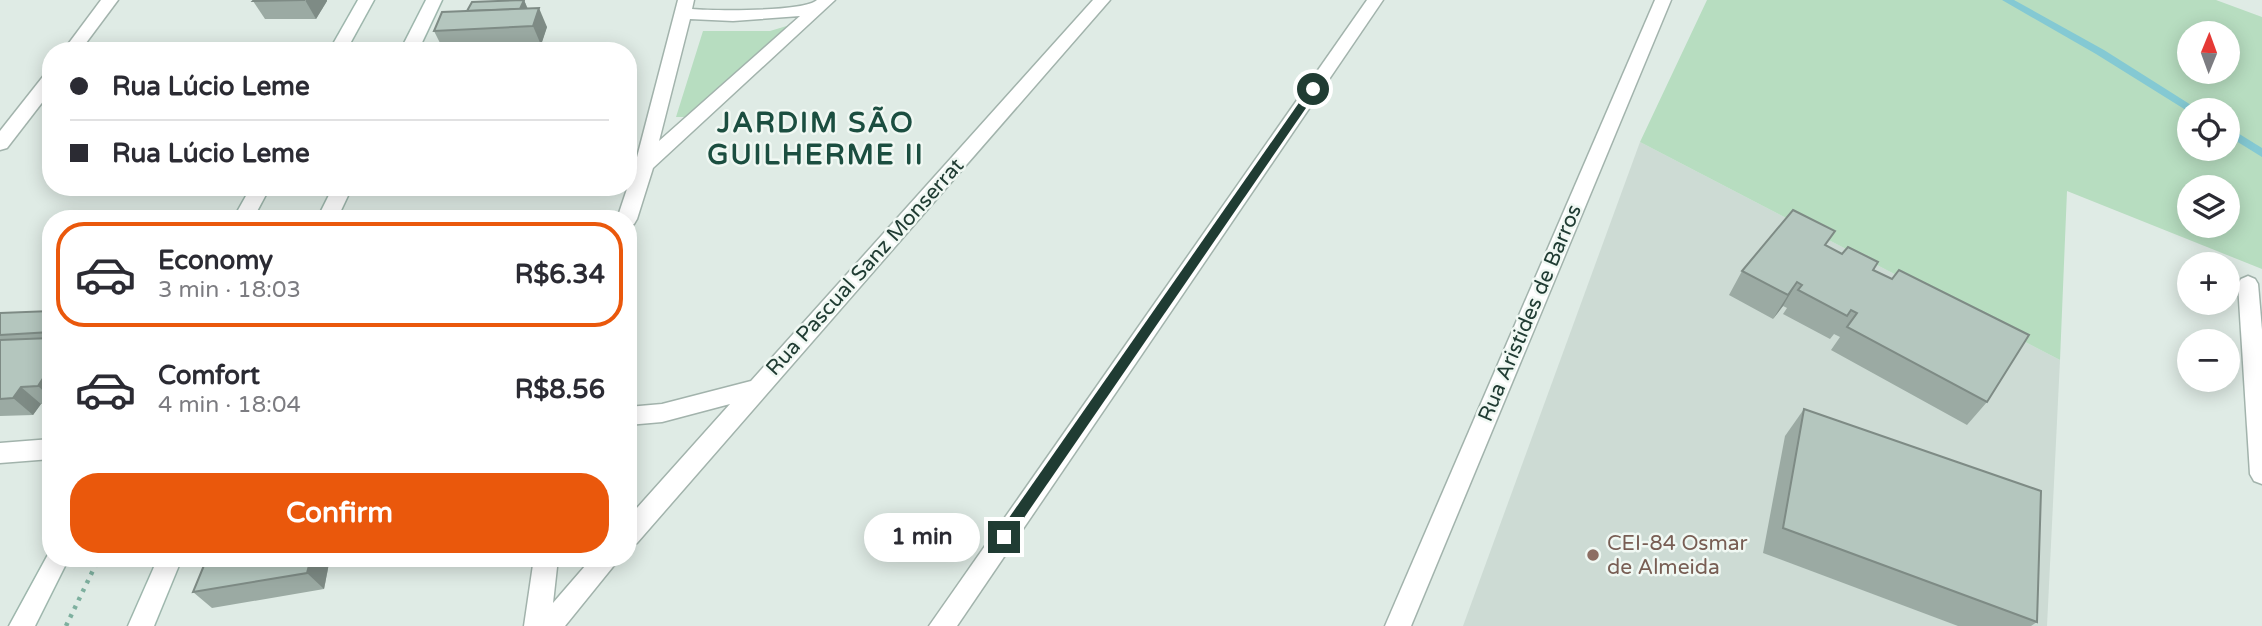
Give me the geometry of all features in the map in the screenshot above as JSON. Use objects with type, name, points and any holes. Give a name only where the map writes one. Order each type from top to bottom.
[{"type":"street","points":[[78,42],[110,0]]},
{"type":"street","points":[[342,42],[366,0]]},
{"type":"street","points":[[413,42],[434,0]]},
{"type":"street","name":"Rua Pascual Sanz Monserrat","points":[[637,525],[1102,0]]},
{"type":"street","points":[[942,626],[1375,0]]},
{"type":"street","name":"Rua Aristides de Barros","points":[[1398,626],[1663,0]]},
{"type":"street","points":[[637,187],[684,6],[737,16],[822,4]]},
{"type":"street","points":[[644,165],[822,4]]},
{"type":"street","points":[[0,144],[42,90]]},
{"type":"street","points":[[2248,284],[2262,474]]},
{"type":"street","points":[[637,415],[662,413],[757,388]]},
{"type":"street","points":[[0,453],[42,450]]},
{"type":"street","points":[[22,626],[52,567]]},
{"type":"street","points":[[141,626],[166,567]]},
{"type":"street","points":[[537,626],[545,567]]},
{"type":"street","points":[[549,626],[600,567]]},
{"type":"path","points":[[66,626],[95,567]]},
{"type":"shaded area","points":[[1640,142],[2060,360],[2047,626],[1463,626]]},
{"type":"green space","points":[[1707,0],[2216,0],[2262,17],[2262,269],[2240,260],[2240,252],[2220,252],[2184,238],[2240,238],[2240,175],[2177,175],[2177,235],[2067,191],[2060,360],[1640,142]]},
{"type":"green space","points":[[790,25],[685,117],[676,117],[703,31],[770,31]]},
{"type":"building","points":[[524,0],[520,9],[467,11],[472,2]]},
{"type":"building","points":[[539,8],[533,26],[434,31],[442,12]]},
{"type":"building","points":[[1793,210],[1835,231],[1825,245],[1842,254],[1848,247],[1878,262],[1873,270],[1892,279],[1899,270],[2029,335],[1987,402],[1847,327],[1857,313],[1851,310],[1847,316],[1798,290],[1802,285],[1797,282],[1788,295],[1742,271]]},
{"type":"building","points":[[42,311],[42,333],[0,335],[0,313]]},
{"type":"building","points":[[42,338],[42,380],[38,386],[21,387],[13,398],[0,399],[0,340]]},
{"type":"building","points":[[1804,409],[2041,491],[2037,622],[1783,528]]},
{"type":"building","points":[[203,567],[309,567],[307,573],[193,592]]},
{"type":"waterway","points":[[2007,0],[2100,52],[2177,100]]},
{"type":"waterway","points":[[2240,139],[2262,153]]},
{"type":"place","name":"CEI-84 Osmar de Almeida","points":[[1593,555]]},
{"type":"district","name":"JARDIM SÃO GUILHERME II","points":[[816,139]]},
{"type":"route","points":[[1004,537],[1313,89]]}]
